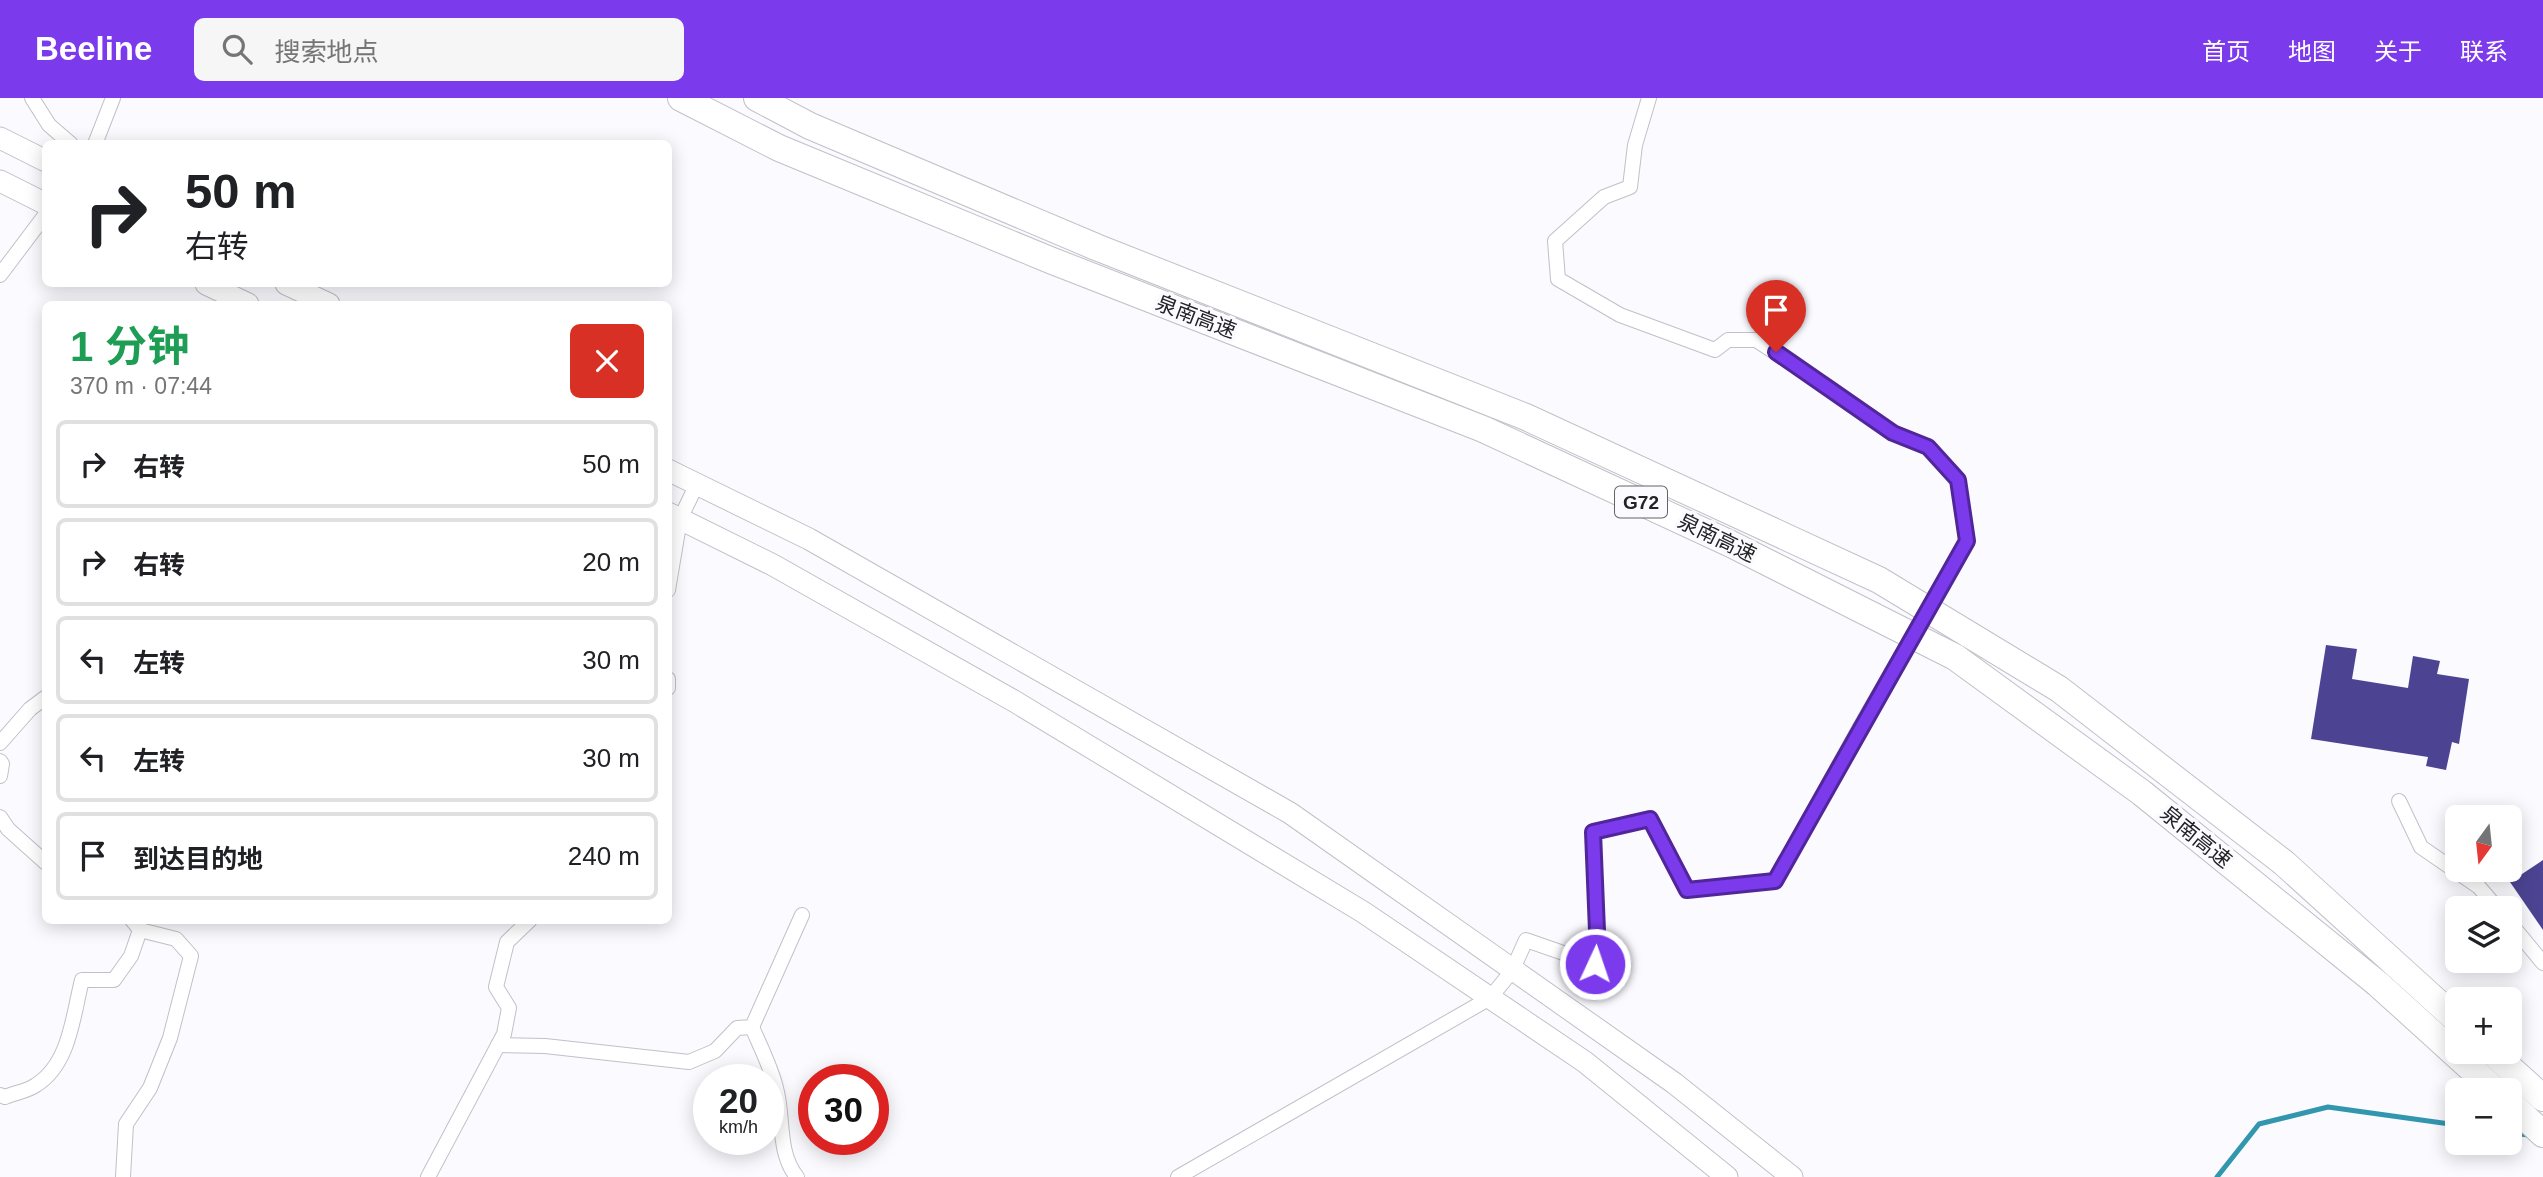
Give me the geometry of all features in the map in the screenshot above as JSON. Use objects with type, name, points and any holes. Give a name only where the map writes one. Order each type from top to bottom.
[{"type":"highway","name":"泉南高速","points":[[681,98],[779,148],[1050,260],[1483,429],[1731,544],[1955,657],[2142,793],[2378,984],[2482,1078]]},
{"type":"highway","name":"泉南高速","points":[[757,98],[810,125],[1096,247],[1527,417],[1879,580],[2059,689],[2284,863],[2445,1009]]},
{"type":"highway","points":[[2505,1064],[2543,1098]]},
{"type":"highway","points":[[2522,1114],[2543,1134]]},
{"type":"main road","points":[[0,138],[42,159]]},
{"type":"main road","points":[[0,181],[42,202]]},
{"type":"main road","points":[[211,287],[242,301]]},
{"type":"main road","points":[[292,287],[323,301]]},
{"type":"main road","points":[[672,472],[809,539],[1290,813],[1674,1083],[1791,1177]]},
{"type":"main road","points":[[674,516],[773,565],[1014,701],[1363,912],[1585,1062],[1727,1177]]},
{"type":"street","points":[[32,98],[48,125],[66,140]]},
{"type":"street","points":[[97,140],[113,98]]},
{"type":"street","points":[[1178,1177],[1490,998],[1512,971],[1526,940],[1595,964],[1597,931],[1593,832],[1650,819],[1687,890],[1775,881],[1967,541],[1958,480],[1928,447],[1893,433],[1756,340],[1728,340],[1715,350],[1620,315],[1558,279],[1555,241],[1604,197],[1630,187],[1635,145],[1649,98]]},
{"type":"street","points":[[0,275],[42,219]]},
{"type":"street","points":[[672,541],[674,516],[697,484]]},
{"type":"street","points":[[0,743],[30,709],[42,700]]},
{"type":"street","points":[[0,761],[0,776]]},
{"type":"street","points":[[2399,801],[2421,848],[2479,887],[2487,896]]},
{"type":"street","points":[[0,817],[8,830],[42,860]]},
{"type":"street","points":[[797,1177],[791,1170],[782,1138],[777,1088],[752,1027],[802,915]]},
{"type":"street","points":[[428,1177],[504,1034],[509,1008],[496,987],[507,942],[526,924]]},
{"type":"street","points":[[0,1095],[5,1097],[36,1085],[53,1069],[63,1055],[82,979],[114,980],[131,956],[136,925],[177,939],[191,956],[170,1038],[149,1088],[126,1124],[123,1177]]},
{"type":"street","points":[[2522,938],[2543,963]]},
{"type":"street","points":[[498,1045],[545,1046],[689,1062],[715,1051],[737,1027],[752,1027]]},
{"type":"building","points":[[2326,645],[2357,649],[2352,679],[2408,688],[2413,656],[2440,661],[2437,674],[2469,679],[2459,744],[2452,742],[2446,770],[2426,766],[2428,757],[2311,739]]},
{"type":"building","points":[[2543,860],[2543,930],[2510,882],[2522,882],[2522,874]]},
{"type":"waterway","points":[[2217,1177],[2259,1124],[2328,1107],[2445,1123]]},
{"type":"waterway","points":[[2522,1134],[2529,1135]]},
{"type":"route","points":[[1595,964],[1597,931],[1593,832],[1650,819],[1687,890],[1775,881],[1967,541],[1958,480],[1928,447],[1893,433],[1776,352]]}]
